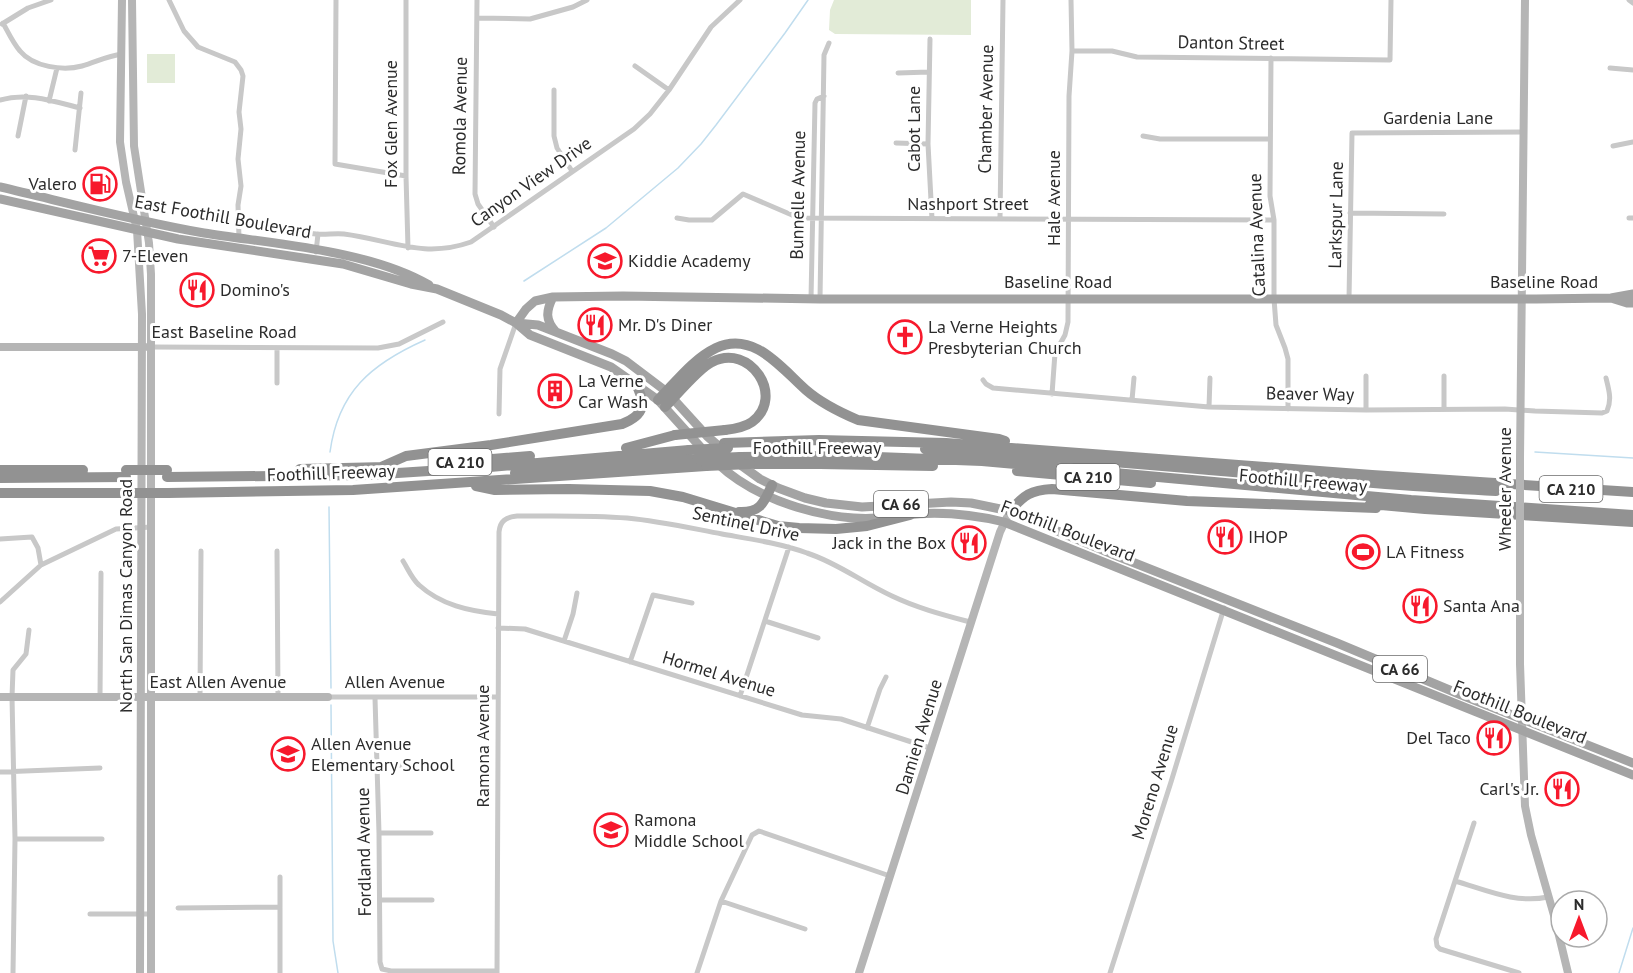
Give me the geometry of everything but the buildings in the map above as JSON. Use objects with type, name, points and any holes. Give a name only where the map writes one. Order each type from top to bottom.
[{"type":"highway","points":[[662,404],[697,361],[709,352],[719,346],[746,344],[766,354],[820,401],[858,420],[999,439],[1022,447]]},
{"type":"highway","points":[[626,448],[675,435],[725,430],[751,423],[762,409],[765,389],[762,378],[755,368],[745,362],[723,358],[711,362],[670,395]]},
{"type":"highway","points":[[381,467],[406,456],[500,444],[622,424],[635,418],[641,412],[643,401],[636,384]]},
{"type":"highway","name":"Foothill Freeway","points":[[0,470],[126,482],[167,482],[259,489],[381,467],[626,448],[687,448],[819,440],[1022,447],[1371,476],[1633,492]]},
{"type":"highway","points":[[726,446],[906,448],[1430,488],[1499,491],[1509,485]]},
{"type":"highway","points":[[302,480],[435,471],[687,448]]},
{"type":"highway","points":[[302,480],[417,481],[701,463],[740,457],[851,456],[982,461],[1344,494],[1633,515]]},
{"type":"highway","name":"Foothill Freeway","points":[[0,493],[46,493],[126,482],[167,482],[243,473],[302,480],[353,490],[701,463],[820,464],[957,467],[1425,509],[1633,522]]},
{"type":"highway","points":[[0,478],[126,482]]},
{"type":"highway","points":[[461,483],[495,490],[650,491],[683,497],[778,526],[836,529],[867,526],[909,515]]},
{"type":"highway","points":[[1010,512],[1020,499],[1029,493],[1052,489],[1187,501],[1425,509]]},
{"type":"highway","points":[[730,511],[744,512],[758,509],[770,490]]},
{"type":"main road","name":"North San Dimas Canyon Road","points":[[122,0],[120,142],[137,230],[141,283],[140,973]]},
{"type":"main road","name":"North San Dimas Canyon Road","points":[[132,0],[134,146],[147,227],[151,274],[151,973]]},
{"type":"main road","name":"Wheeler Avenue","points":[[1525,0],[1520,410],[1520,664],[1524,788],[1527,821],[1568,973]]},
{"type":"main road","name":"East Foothill Boulevard","points":[[0,187],[135,220],[178,239],[217,246],[316,255]]},
{"type":"main road","name":"East Foothill Boulevard","points":[[0,199],[137,230],[147,227],[239,238],[316,255],[411,284],[437,289],[516,323]]},
{"type":"main road","name":"Baseline Road","points":[[516,323],[534,301],[553,297],[1522,299],[1611,298],[1633,294]]},
{"type":"main road","points":[[553,297],[547,314],[556,332]]},
{"type":"main road","name":"Baseline Road","points":[[1611,298],[1633,303]]},
{"type":"main road","name":"Foothill Boulevard","points":[[516,323],[538,325],[626,361],[670,395],[707,436],[760,479],[770,490],[802,509],[844,517],[883,518],[956,513],[1004,522],[1633,775]]},
{"type":"main road","name":"Foothill Boulevard","points":[[516,323],[530,334],[611,367],[636,384],[662,404],[696,443],[723,469],[756,490],[770,490],[843,506],[882,507],[951,501],[1010,512],[1633,763]]},
{"type":"main road","name":"East Baseline Road","points":[[0,347],[152,347]]},
{"type":"main road","name":"Damien Avenue","points":[[859,973],[970,622],[1004,522],[1010,512]]},
{"type":"main road","name":"East Allen Avenue","points":[[0,698],[328,698]]},
{"type":"street","points":[[51,0],[28,8],[1,24],[21,53],[32,61],[57,68],[80,66],[108,56],[122,54]]},
{"type":"street","points":[[169,0],[184,32],[198,47],[235,62],[243,76],[239,112],[241,129],[238,159],[241,186],[238,205],[239,238]]},
{"type":"street","points":[[336,0],[335,164],[406,176]]},
{"type":"street","name":"Fox Glen Avenue","points":[[406,0],[408,248]]},
{"type":"street","name":"Romola Avenue","points":[[477,0],[475,194],[478,204],[494,227]]},
{"type":"street","points":[[477,18],[530,19],[572,3],[588,0]]},
{"type":"street","name":"Canyon View Drive","points":[[238,222],[318,234],[346,234],[408,248],[429,250],[457,247],[471,242],[634,129],[650,114],[669,90],[711,27],[740,0]]},
{"type":"street","name":"Chamber Avenue","points":[[1000,218],[1003,0]]},
{"type":"street","name":"Hale Avenue","points":[[1052,394],[1055,353],[1065,335],[1068,322],[1071,0]]},
{"type":"street","name":"Danton Street","points":[[1072,51],[1112,51],[1137,57],[1390,60],[1391,0]]},
{"type":"street","points":[[1629,0],[1633,3]]},
{"type":"street","name":"Cabot Lane","points":[[930,39],[928,144],[932,219]]},
{"type":"street","name":"Bunnelle Avenue","points":[[815,299],[821,218],[824,55],[829,43]]},
{"type":"street","name":"Catalina Avenue","points":[[1271,58],[1270,195],[1274,220],[1274,299],[1276,325],[1288,360],[1288,409]]},
{"type":"street","points":[[635,66],[669,90]]},
{"type":"street","points":[[49,100],[57,68]]},
{"type":"street","points":[[1610,68],[1633,70]]},
{"type":"street","points":[[898,73],[929,72]]},
{"type":"street","points":[[555,90],[554,136],[557,148],[572,171]]},
{"type":"street","points":[[75,150],[81,93]]},
{"type":"street","points":[[0,100],[11,96],[26,96],[80,108]]},
{"type":"street","points":[[18,136],[26,96]]},
{"type":"street","name":"Bunnelle Avenue","points":[[815,299],[812,218],[815,103],[817,99],[824,96]]},
{"type":"street","name":"Gardenia Lane","points":[[1352,133],[1524,132]]},
{"type":"street","name":"Larkspur Lane","points":[[1349,299],[1352,133]]},
{"type":"street","points":[[1143,136],[1160,139],[1270,139]]},
{"type":"street","points":[[1612,146],[1633,142]]},
{"type":"street","points":[[896,143],[928,144]]},
{"type":"street","name":"Nashport Street","points":[[677,218],[712,220],[743,194],[799,218],[1274,220]]},
{"type":"street","points":[[1350,213],[1444,214]]},
{"type":"street","points":[[316,255],[318,234]]},
{"type":"street","name":"East Baseline Road","points":[[152,347],[389,347],[443,322]]},
{"type":"street","points":[[499,414],[500,369],[516,323]]},
{"type":"street","points":[[277,348],[277,383]]},
{"type":"street","points":[[1366,376],[1366,410]]},
{"type":"street","points":[[1444,376],[1444,409]]},
{"type":"street","points":[[1132,400],[1134,378]]},
{"type":"street","points":[[1209,407],[1210,378]]},
{"type":"street","name":"Beaver Way","points":[[983,380],[993,388],[1209,407],[1520,410],[1602,414],[1610,405],[1606,378]]},
{"type":"street","name":"Sentinel Drive","points":[[503,521],[517,516],[628,518],[768,542],[827,561],[911,605],[970,622]]},
{"type":"street","name":"Ramona Avenue","points":[[497,972],[499,532],[503,521]]},
{"type":"street","points":[[0,602],[41,565],[116,529],[152,527]]},
{"type":"street","points":[[0,539],[32,537],[38,548],[41,565]]},
{"type":"street","points":[[740,696],[789,547]]},
{"type":"street","points":[[200,697],[201,551]]},
{"type":"street","points":[[277,551],[278,697]]},
{"type":"street","points":[[403,561],[417,584],[434,596],[472,612],[498,614]]},
{"type":"street","points":[[100,697],[101,573]]},
{"type":"street","points":[[564,642],[577,593]]},
{"type":"street","points":[[630,662],[653,595],[692,603]]},
{"type":"street","name":"Moreno Avenue","points":[[1110,973],[1172,782],[1227,599]]},
{"type":"street","points":[[765,621],[818,638]]},
{"type":"street","name":"Hormel Avenue","points":[[498,628],[525,629],[802,715],[841,720],[930,748]]},
{"type":"street","points":[[13,973],[15,839],[13,670],[26,654],[29,630]]},
{"type":"street","points":[[867,728],[886,677]]},
{"type":"street","name":"Allen Avenue","points":[[328,698],[498,697]]},
{"type":"street","name":"Fordland Avenue","points":[[375,698],[380,962],[382,969],[497,972]]},
{"type":"street","points":[[377,766],[429,764]]},
{"type":"street","points":[[0,772],[100,768]]},
{"type":"street","points":[[1474,823],[1436,939],[1437,946],[1440,949],[1519,973]]},
{"type":"street","points":[[697,973],[721,901],[752,835],[759,831],[890,876]]},
{"type":"street","points":[[379,833],[431,833]]},
{"type":"street","points":[[15,839],[102,839]]},
{"type":"street","points":[[280,877],[280,973]]},
{"type":"street","points":[[1455,881],[1517,900],[1536,900],[1548,897]]},
{"type":"street","points":[[380,900],[432,900]]},
{"type":"street","points":[[721,901],[806,929]]},
{"type":"street","points":[[178,908],[280,907]]},
{"type":"street","points":[[90,914],[151,914]]},
{"type":"green space","points":[[834,0],[971,0],[971,35],[835,34],[829,30],[830,10]]},
{"type":"green space","points":[[147,54],[175,54],[175,83],[147,83]]},
{"type":"waterway","points":[[524,281],[606,228],[678,168],[716,125],[808,0]]},
{"type":"waterway","points":[[330,452],[334,431],[341,413],[360,382],[388,359],[425,340]]},
{"type":"waterway","points":[[1535,452],[1633,458]]},
{"type":"waterway","points":[[329,507],[331,688]]},
{"type":"waterway","points":[[331,705],[333,941],[338,973]]},
{"type":"waterway","points":[[1619,973],[1633,928]]},
{"type":"place","name":"Valero","points":[[100,184]]},
{"type":"place","name":"7-Eleven","points":[[99,256]]},
{"type":"place","name":"Kiddie Academy","points":[[605,261]]},
{"type":"place","name":"Domino's","points":[[197,290]]},
{"type":"place","name":"Mr. D's Diner","points":[[595,325]]},
{"type":"place","name":"La Verne Heights Presbyterian Church","points":[[905,337]]},
{"type":"place","name":"La Verne Car Wash","points":[[555,391]]},
{"type":"place","name":"IHOP","points":[[1225,537]]},
{"type":"place","name":"Jack in the Box","points":[[969,543]]},
{"type":"place","name":"LA Fitness","points":[[1363,552]]},
{"type":"place","name":"Santa Ana","points":[[1420,606]]},
{"type":"place","name":"Del Taco","points":[[1494,738]]},
{"type":"place","name":"Allen Avenue Elementary School","points":[[288,754]]},
{"type":"place","name":"Carl's Jr.","points":[[1562,789]]},
{"type":"place","name":"Ramona Middle School","points":[[611,830]]}]
